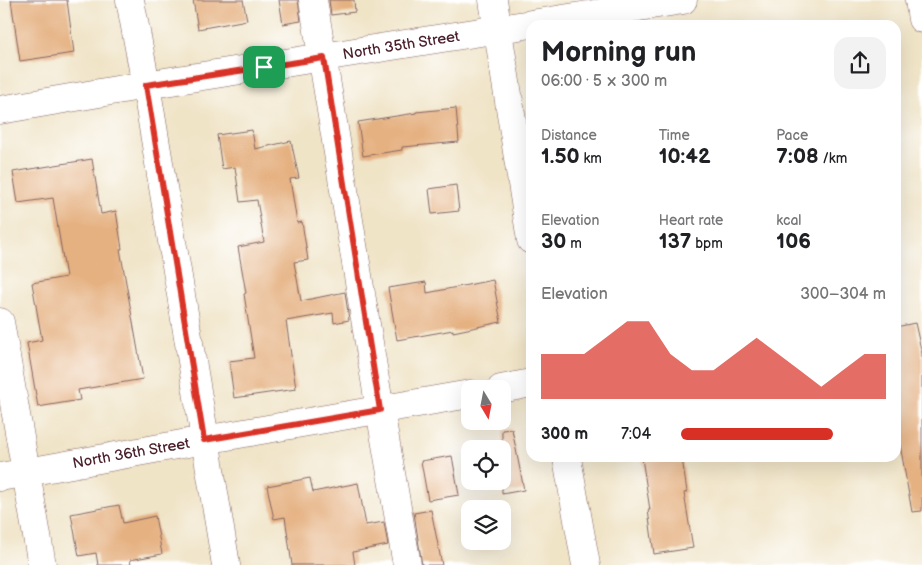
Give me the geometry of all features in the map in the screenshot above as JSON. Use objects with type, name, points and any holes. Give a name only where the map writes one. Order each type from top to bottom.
[{"type":"street","points":[[130,0],[146,85],[226,565]]},
{"type":"street","points":[[314,0],[407,565]]},
{"type":"street","points":[[493,0],[526,208]]},
{"type":"street","name":"North 35th Street","points":[[555,20],[683,0]]},
{"type":"street","points":[[919,0],[922,19]]},
{"type":"street","name":"North 35th Street","points":[[0,110],[526,25]]},
{"type":"street","points":[[0,322],[13,475],[42,565]]},
{"type":"street","points":[[511,387],[526,385]]},
{"type":"street","name":"North 36th Street","points":[[13,475],[461,396]]},
{"type":"street","points":[[568,462],[586,565]]},
{"type":"building","points":[[11,0],[67,0],[74,53],[20,61]]},
{"type":"building","points":[[193,0],[243,0],[247,20],[198,29]]},
{"type":"building","points":[[279,0],[298,0],[301,21],[283,24]]},
{"type":"building","points":[[329,0],[354,0],[355,12],[331,15]]},
{"type":"building","points":[[456,108],[459,142],[402,147],[402,150],[363,156],[358,122],[416,112]]},
{"type":"building","points":[[252,130],[255,149],[291,141],[299,178],[290,179],[297,223],[302,222],[308,260],[294,262],[301,301],[345,292],[349,320],[334,323],[333,313],[286,321],[296,389],[234,398],[229,361],[254,358],[238,247],[264,242],[257,200],[240,202],[235,167],[222,169],[217,135]]},
{"type":"building","points":[[92,159],[101,214],[116,211],[122,249],[120,249],[143,379],[78,390],[80,400],[38,407],[27,343],[42,340],[32,283],[66,277],[53,198],[18,203],[13,172]]},
{"type":"building","points":[[456,185],[459,211],[432,214],[429,189]]},
{"type":"building","points":[[493,280],[501,322],[453,332],[453,330],[397,340],[388,288],[426,282],[427,293]]},
{"type":"building","points":[[915,323],[922,354],[922,511],[912,512],[901,450],[901,326]]},
{"type":"building","points":[[511,429],[524,490],[502,494],[502,490],[511,490],[511,440],[502,440],[502,430]]},
{"type":"building","points":[[452,456],[459,495],[428,500],[421,461]]},
{"type":"building","points":[[643,462],[683,462],[687,492],[684,493],[693,548],[654,554],[648,510],[650,510]]},
{"type":"building","points":[[310,478],[313,492],[358,483],[366,525],[384,522],[388,545],[353,552],[355,565],[292,565],[285,517],[274,519],[267,486]]},
{"type":"building","points":[[119,505],[123,523],[155,516],[162,554],[130,560],[131,565],[98,565],[96,553],[79,556],[71,514]]},
{"type":"building","points":[[431,510],[442,565],[422,565],[414,513]]},
{"type":"route","points":[[324,58],[380,410],[204,440],[146,85],[264,67],[324,58]]}]
